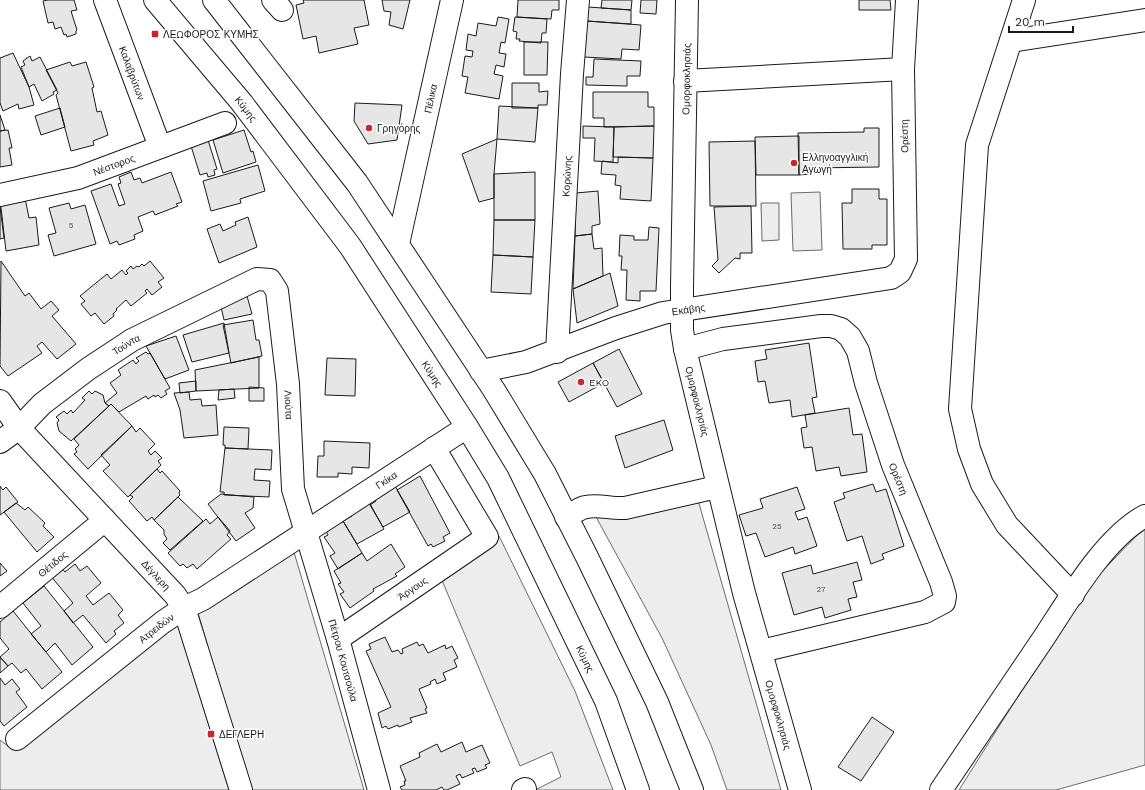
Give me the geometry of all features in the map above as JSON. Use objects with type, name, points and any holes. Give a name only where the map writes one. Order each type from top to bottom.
[{"type":"street","name":"Καλαβρύτων","points":[[105,0],[160,147]]},
{"type":"street","name":"Κύμης","points":[[155,0],[242,103],[350,246],[467,427],[498,478],[606,701],[638,790]]},
{"type":"street","points":[[214,0],[357,183],[482,370],[545,474],[657,702],[692,790]]},
{"type":"street","points":[[226,0],[249,43]]},
{"type":"street","name":"Πέλικα","points":[[398,244],[452,0]]},
{"type":"street","name":"Κορώνης","points":[[557,352],[571,82],[578,0]]},
{"type":"street","name":"Ομορφοκλησιάς","points":[[687,0],[682,330],[685,349],[717,487],[800,790]]},
{"type":"street","name":"Ορέστη","points":[[900,272],[906,259],[902,69],[907,0]]},
{"type":"street","points":[[1024,0],[977,145],[960,409],[969,449],[982,484],[1007,525],[1073,595]]},
{"type":"street","points":[[1011,41],[1145,20]]},
{"type":"street","points":[[685,81],[902,69]]},
{"type":"street","name":"Νέστορος","points":[[0,195],[78,178],[225,123]]},
{"type":"street","name":"Εκάβης","points":[[482,370],[526,362],[557,352],[616,328],[663,313],[891,278],[900,272]]},
{"type":"street","name":"Τούντα","points":[[0,442],[19,428],[42,404],[88,369],[132,340],[257,279],[270,280]]},
{"type":"street","name":"Λιούτα","points":[[270,280],[277,291],[288,384],[293,489],[305,532]]},
{"type":"street","name":"Ορέστη","points":[[685,349],[723,339],[821,326],[831,326],[841,329],[850,337],[858,351],[866,383],[893,465],[941,582],[945,596],[944,602],[939,606],[925,612],[761,651]]},
{"type":"street","name":"Δέγλερη","points":[[0,400],[19,428],[175,595],[184,608],[241,790]]},
{"type":"street","name":"Γκίκα","points":[[305,532],[467,427]]},
{"type":"street","name":"Άργους","points":[[338,639],[487,537],[434,448]]},
{"type":"street","points":[[566,517],[584,507],[593,506],[614,509],[625,508],[717,487]]},
{"type":"street","points":[[941,790],[1073,595],[1109,546],[1136,521],[1145,516]]},
{"type":"street","name":"Θέτιδος","points":[[0,607],[105,520]]},
{"type":"street","name":"Ατρειδών","points":[[17,739],[163,622],[184,608],[203,599],[305,532]]},
{"type":"street","name":"Πέτρου Κουτσούλα","points":[[305,532],[338,639],[379,790]]},
{"type":"shaded area","points":[[820,192],[822,250],[793,251],[791,193]]},
{"type":"shaded area","points":[[761,203],[779,203],[779,240],[762,241]]},
{"type":"shaded area","points":[[696,493],[781,790],[727,790],[711,745],[662,638],[595,515]]},
{"type":"shaded area","points":[[1145,527],[1145,765],[1056,790],[959,790],[1086,588]]},
{"type":"shaded area","points":[[499,536],[575,691],[613,790],[535,790],[561,777],[552,752],[520,766],[441,578]]},
{"type":"shaded area","points":[[291,542],[364,790],[250,790],[196,606]]},
{"type":"shaded area","points":[[177,623],[229,790],[0,790],[0,740],[13,750]]},
{"type":"building","points":[[74,0],[77,10],[71,11],[77,30],[76,34],[67,37],[66,34],[64,35],[61,27],[55,29],[53,22],[48,23],[43,1]]},
{"type":"building","points":[[303,0],[364,0],[369,25],[354,28],[358,44],[319,53],[316,36],[303,39],[296,5],[304,3]]},
{"type":"building","points":[[382,0],[410,0],[403,29],[389,25],[391,12],[384,11]]},
{"type":"building","points":[[518,0],[559,0],[559,10],[552,10],[551,19],[517,17]]},
{"type":"building","points":[[602,0],[632,0],[631,10],[601,8]]},
{"type":"building","points":[[641,0],[657,0],[656,14],[640,13]]},
{"type":"building","points":[[859,0],[890,0],[891,10],[859,10]]},
{"type":"building","points":[[588,7],[631,10],[631,24],[587,21]]},
{"type":"building","points":[[498,17],[509,19],[505,43],[501,42],[499,53],[506,54],[504,67],[496,65],[494,74],[503,76],[499,99],[465,93],[468,77],[462,76],[465,56],[472,57],[473,51],[466,50],[468,34],[476,36],[478,23],[496,26]]},
{"type":"building","points":[[515,17],[547,19],[546,33],[542,33],[541,43],[519,41],[520,39],[516,39],[517,32],[513,31]]},
{"type":"building","points":[[587,21],[641,25],[639,50],[622,49],[621,59],[584,57]]},
{"type":"building","points":[[524,42],[548,42],[547,75],[524,75]]},
{"type":"building","points":[[13,53],[29,87],[34,105],[19,109],[18,104],[3,111],[0,103],[0,58]]},
{"type":"building","points":[[30,56],[32,61],[40,57],[57,90],[53,92],[54,94],[42,101],[34,84],[29,87],[21,67],[25,65],[23,61]]},
{"type":"building","points":[[594,59],[641,61],[640,76],[627,76],[627,86],[586,85],[586,77],[593,77]]},
{"type":"building","points":[[70,62],[72,66],[86,62],[94,87],[92,88],[97,112],[101,111],[108,135],[93,141],[94,145],[71,151],[56,95],[58,93],[46,70]]},
{"type":"building","points":[[512,83],[539,83],[539,92],[548,91],[547,105],[538,105],[538,108],[512,108]]},
{"type":"building","points":[[593,92],[648,92],[648,107],[654,107],[654,126],[604,127],[604,118],[593,118]]},
{"type":"building","points":[[355,103],[402,105],[397,140],[368,144],[354,121]]},
{"type":"building","points":[[499,106],[538,108],[535,142],[497,139]]},
{"type":"building","points":[[60,108],[65,127],[41,135],[35,116]]},
{"type":"building","points":[[0,115],[5,130],[0,131]]},
{"type":"building","points":[[583,126],[614,127],[613,162],[594,161],[595,138],[583,138]]},
{"type":"building","points":[[654,126],[653,158],[613,157],[614,127]]},
{"type":"building","points":[[864,128],[879,128],[879,167],[810,168],[810,174],[799,175],[798,133],[864,132]]},
{"type":"building","points":[[8,130],[12,148],[9,148],[12,165],[0,167],[0,131]]},
{"type":"building","points":[[244,130],[256,162],[223,173],[213,140]]},
{"type":"building","points":[[799,136],[799,175],[756,175],[755,137]]},
{"type":"building","points":[[497,139],[494,174],[494,198],[479,202],[462,154]]},
{"type":"building","points":[[208,140],[217,169],[214,170],[215,175],[208,177],[207,173],[200,175],[191,146]]},
{"type":"building","points":[[755,141],[756,206],[710,206],[709,142]]},
{"type":"building","points":[[618,157],[653,158],[651,201],[620,199],[621,186],[615,185],[616,175],[601,174],[602,161],[618,163]]},
{"type":"building","points":[[258,165],[265,191],[240,199],[241,203],[211,211],[203,181]]},
{"type":"building","points":[[131,172],[134,180],[140,178],[142,183],[171,172],[182,202],[176,204],[178,206],[155,215],[153,211],[138,217],[143,231],[134,235],[135,239],[119,245],[117,241],[110,244],[91,191],[111,184],[119,206],[125,204],[118,184],[121,183],[119,177]]},
{"type":"building","points":[[535,172],[535,220],[494,220],[494,174]]},
{"type":"building","points":[[852,189],[879,189],[879,199],[887,199],[887,245],[872,245],[872,249],[843,249],[842,203],[852,203]]},
{"type":"building","points":[[598,191],[600,224],[592,226],[592,234],[575,236],[576,193]]},
{"type":"building","points":[[24,193],[29,218],[36,217],[39,245],[6,251],[0,199]]},
{"type":"building","points":[[69,203],[71,209],[85,205],[96,244],[54,256],[48,235],[56,233],[49,208]]},
{"type":"building","points":[[751,206],[752,253],[740,253],[740,259],[735,258],[719,273],[712,266],[718,260],[714,207]]},
{"type":"building","points":[[0,207],[4,238],[0,239]]},
{"type":"building","points":[[248,217],[257,247],[219,263],[207,229],[220,224],[223,231],[236,225],[235,222]]},
{"type":"building","points":[[494,220],[535,220],[533,257],[493,255]]},
{"type":"building","points":[[649,227],[659,228],[656,291],[640,291],[640,301],[626,300],[627,270],[621,270],[622,256],[619,256],[620,235],[634,236],[634,240],[648,240]]},
{"type":"building","points":[[592,234],[594,249],[602,248],[603,276],[573,289],[575,236]]},
{"type":"building","points":[[493,255],[533,257],[531,294],[491,292]]},
{"type":"building","points":[[1,261],[25,296],[29,293],[41,309],[51,301],[59,310],[52,316],[76,344],[57,359],[42,342],[37,346],[42,353],[8,376],[0,366]]},
{"type":"building","points":[[150,261],[164,278],[158,282],[162,287],[152,295],[147,289],[145,291],[147,293],[131,306],[126,300],[116,309],[117,310],[113,314],[114,316],[104,324],[95,313],[91,316],[81,304],[85,301],[80,296],[107,274],[111,279],[122,270],[126,275],[128,273],[126,271],[131,266],[133,269],[142,264],[144,266]]},
{"type":"building","points":[[610,273],[618,306],[577,323],[573,289]]},
{"type":"building","points":[[247,296],[252,314],[224,320],[221,307]]},
{"type":"building","points":[[253,320],[256,340],[259,340],[262,356],[231,363],[223,325]]},
{"type":"building","points":[[224,323],[229,353],[192,362],[183,335]]},
{"type":"building","points":[[176,336],[189,370],[165,379],[146,346]]},
{"type":"building","points":[[809,343],[817,397],[812,398],[815,413],[792,417],[790,400],[769,403],[765,381],[758,382],[755,361],[767,359],[765,350]]},
{"type":"building","points":[[619,349],[642,394],[617,407],[593,363]]},
{"type":"building","points":[[146,352],[148,354],[150,353],[170,388],[165,391],[167,394],[161,398],[158,395],[155,397],[154,395],[148,399],[146,396],[119,412],[111,404],[109,406],[105,403],[117,393],[110,383],[121,375],[118,370],[133,360],[136,364],[139,361],[136,358]]},
{"type":"building","points":[[259,357],[259,388],[196,391],[195,370]]},
{"type":"building","points":[[327,358],[356,359],[355,396],[325,395]]},
{"type":"building","name":"EKO","points":[[593,363],[604,383],[569,402],[558,382]]},
{"type":"building","points":[[196,381],[196,391],[180,393],[179,383]]},
{"type":"building","points":[[249,387],[264,388],[264,401],[249,401]]},
{"type":"building","points":[[234,389],[235,398],[218,400],[219,390]]},
{"type":"building","points":[[89,391],[92,394],[95,391],[103,395],[105,403],[109,406],[71,441],[59,431],[57,423],[59,420],[56,417],[64,411],[67,414],[71,410],[73,413],[85,400],[82,398]]},
{"type":"building","points":[[189,392],[190,400],[201,399],[202,406],[216,405],[218,435],[184,438],[180,410],[174,393]]},
{"type":"building","points":[[111,404],[132,426],[88,469],[74,454],[77,452],[75,449],[79,445],[74,439]]},
{"type":"building","points":[[849,408],[853,435],[862,434],[867,472],[841,476],[839,467],[816,471],[812,447],[804,448],[801,428],[807,427],[805,415]]},
{"type":"building","points":[[664,420],[673,450],[625,468],[615,436]]},
{"type":"building","points":[[132,426],[136,432],[140,428],[155,444],[148,451],[151,455],[155,451],[162,458],[158,461],[161,465],[128,497],[103,471],[110,465],[101,455]]},
{"type":"building","points":[[224,427],[249,428],[248,449],[225,448],[225,445],[223,445]]},
{"type":"building","points":[[324,441],[370,443],[369,468],[352,467],[352,474],[338,473],[338,477],[317,477],[318,456],[324,456]]},
{"type":"building","points":[[225,448],[272,450],[271,470],[255,469],[254,480],[270,481],[269,497],[224,495],[224,492],[220,492]]},
{"type":"building","points":[[157,469],[160,473],[162,471],[180,491],[180,495],[154,520],[152,517],[147,521],[129,501],[133,497],[130,495]]},
{"type":"building","points":[[420,476],[450,533],[443,537],[445,541],[433,547],[431,544],[428,546],[397,490]]},
{"type":"building","points":[[873,484],[876,492],[886,489],[904,546],[882,554],[884,559],[871,564],[862,536],[847,541],[834,502],[845,498],[843,493]]},
{"type":"building","points":[[0,486],[3,490],[6,487],[18,502],[0,515]]},
{"type":"building","points":[[395,486],[410,512],[383,527],[370,505],[376,501],[374,498]]},
{"type":"building","points":[[797,487],[805,509],[795,512],[798,520],[807,517],[817,546],[795,554],[793,547],[765,557],[756,533],[746,536],[739,515],[763,508],[760,499]]},
{"type":"building","points":[[221,494],[254,497],[253,508],[245,513],[255,528],[236,541],[208,504]]},
{"type":"building","points":[[178,497],[203,521],[170,550],[163,543],[167,539],[164,534],[164,530],[154,520]]},
{"type":"building","points":[[369,502],[384,529],[357,544],[343,521],[352,516],[350,513]]},
{"type":"building","points":[[16,503],[25,510],[28,507],[45,523],[43,526],[54,537],[37,552],[4,512]]},
{"type":"building","points":[[218,517],[230,531],[227,535],[231,539],[197,569],[193,564],[187,568],[183,564],[180,566],[168,553],[206,519],[210,524]]},
{"type":"building","points":[[343,521],[362,553],[338,569],[330,556],[335,553],[324,537],[328,535],[326,531]]},
{"type":"building","points":[[391,544],[405,567],[395,574],[397,576],[373,589],[374,591],[350,608],[340,594],[344,592],[338,584],[341,583],[334,571],[362,553],[367,561]]},
{"type":"building","points":[[857,562],[862,580],[853,582],[857,597],[848,599],[851,610],[825,618],[822,607],[794,615],[782,573],[811,565],[813,574]]},
{"type":"building","points":[[0,563],[7,571],[0,576]]},
{"type":"building","points":[[75,564],[80,571],[87,566],[101,583],[86,596],[93,605],[109,593],[123,610],[118,615],[124,623],[114,631],[116,634],[106,643],[83,615],[73,623],[64,611],[73,603],[50,575],[61,567],[65,572]]},
{"type":"building","points":[[44,586],[93,647],[72,665],[55,643],[46,652],[31,634],[41,626],[23,603]]},
{"type":"building","points":[[13,611],[62,672],[42,689],[26,669],[21,673],[12,663],[8,666],[0,657],[9,649],[0,638],[0,622]]},
{"type":"building","points":[[385,637],[392,652],[398,650],[401,654],[403,653],[402,649],[417,642],[419,646],[423,644],[428,653],[445,645],[446,649],[452,646],[458,658],[454,660],[457,667],[443,673],[446,680],[437,684],[435,679],[430,682],[431,684],[419,689],[427,708],[425,709],[427,713],[410,718],[412,722],[388,729],[386,726],[382,728],[378,713],[391,707],[366,651],[371,649],[369,644]]},
{"type":"building","points":[[0,657],[8,666],[0,673]]},
{"type":"building","points":[[0,678],[5,685],[12,679],[20,689],[16,692],[27,707],[4,726],[0,721]]},
{"type":"building","points":[[872,717],[894,732],[861,781],[838,767]]},
{"type":"building","points":[[462,742],[466,752],[482,745],[490,763],[485,765],[487,768],[477,772],[475,768],[472,769],[474,773],[462,778],[460,774],[456,776],[460,784],[447,790],[444,790],[442,787],[436,790],[402,790],[400,787],[405,785],[404,781],[406,781],[400,766],[420,757],[419,753],[437,744],[441,752]]},
{"type":"place","name":"ΛΕΩΦΟΡΟΣ ΚΥΜΗΣ","points":[[155,34]]},
{"type":"place","name":"Γρηγόρης","points":[[369,128]]},
{"type":"place","name":"Ελληνοαγγλική Αγωγή","points":[[794,163]]},
{"type":"place","name":"EKO","points":[[581,382]]},
{"type":"place","name":"ΔΕΓΛΕΡΗ","points":[[211,734]]}]
